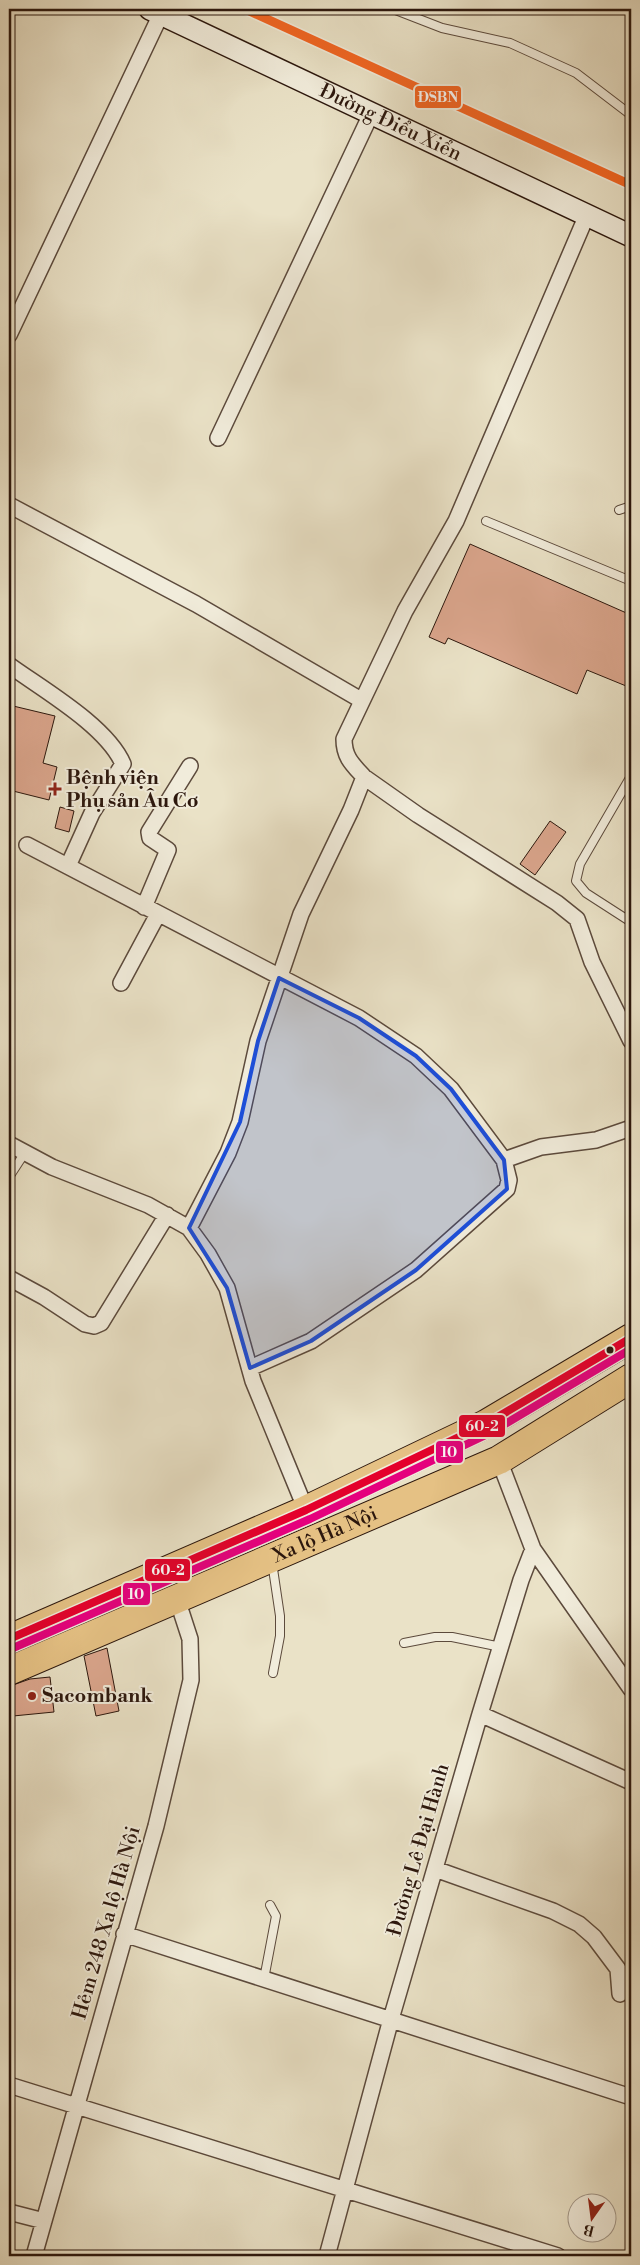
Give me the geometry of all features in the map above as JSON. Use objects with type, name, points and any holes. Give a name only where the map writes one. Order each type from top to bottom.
[{"type":"highway","name":"Xa lộ Hà Nội","points":[[9,1639],[306,1510],[486,1424],[631,1338]]},
{"type":"highway","name":"Xa lộ Hà Nội","points":[[9,1671],[499,1460],[631,1378]]},
{"type":"street","name":"Đường Điểu Xiển","points":[[156,11],[586,217],[631,236]]},
{"type":"street","points":[[9,335],[156,11]]},
{"type":"street","points":[[218,438],[371,114]]},
{"type":"street","points":[[586,217],[456,521],[405,611],[361,700],[344,739],[344,750],[347,759],[364,776],[418,816],[557,902],[577,919],[592,962],[631,1041]]},
{"type":"street","points":[[9,505],[196,604],[361,700]]},
{"type":"street","points":[[9,665],[84,720],[108,741],[123,764],[92,814],[68,866]]},
{"type":"street","points":[[144,906],[168,850],[150,838],[149,832],[190,766]]},
{"type":"street","points":[[189,1228],[228,1153],[240,1122],[258,1041],[301,914],[351,810],[364,776]]},
{"type":"street","points":[[27,845],[279,978],[360,1018],[416,1056],[451,1089],[504,1160],[509,1180],[506,1189],[416,1270],[312,1341],[250,1368]]},
{"type":"street","points":[[121,983],[158,914]]},
{"type":"street","points":[[504,1160],[541,1147],[596,1140],[631,1128]]},
{"type":"street","points":[[9,1144],[24,1154],[52,1167],[96,1183],[167,1215],[189,1228],[208,1254],[227,1288],[253,1381],[306,1510]]},
{"type":"street","points":[[9,1278],[44,1297],[85,1324],[94,1326],[101,1323],[167,1215]]},
{"type":"street","points":[[499,1460],[533,1550],[631,1689]]},
{"type":"street","name":"Đường Lê Đại Hành","points":[[327,2256],[391,2019],[480,1714],[525,1566],[533,1550]]},
{"type":"street","name":"Hẻm 248 Xa lộ Hà Nội","points":[[34,2256],[156,1826],[191,1680],[190,1639],[177,1599]]},
{"type":"street","points":[[480,1714],[631,1782]]},
{"type":"street","points":[[435,1869],[553,1911],[579,1924],[594,1937],[618,1969],[620,1994]]},
{"type":"street","points":[[124,1934],[631,2097]]},
{"type":"street","points":[[9,2085],[77,2104],[558,2256]]},
{"type":"street","points":[[9,2212],[44,2221]]},
{"type":"lane","points":[[393,9],[442,28],[510,43],[576,73],[631,115]]},
{"type":"lane","points":[[619,510],[631,506]]},
{"type":"lane","points":[[486,521],[631,581]]},
{"type":"lane","points":[[631,776],[628,788],[580,864],[576,881],[586,893],[631,922]]},
{"type":"lane","points":[[9,1177],[24,1154]]},
{"type":"lane","points":[[272,1557],[280,1616],[280,1636],[273,1673]]},
{"type":"lane","points":[[404,1643],[435,1637],[452,1637],[501,1647]]},
{"type":"lane","points":[[264,1980],[276,1916],[270,1905]]},
{"type":"highlighted area","points":[[279,978],[359,1018],[416,1056],[451,1089],[504,1160],[507,1189],[416,1270],[311,1341],[250,1368],[227,1288],[189,1228],[240,1122],[258,1041]]},
{"type":"building","points":[[470,544],[631,615],[631,688],[587,670],[577,694],[448,638],[445,644],[429,637]]},
{"type":"building","points":[[9,705],[55,716],[43,763],[57,767],[49,800],[9,790]]},
{"type":"building","points":[[60,807],[74,811],[69,832],[55,828]]},
{"type":"building","points":[[550,821],[566,832],[535,875],[520,864]]},
{"type":"building","points":[[107,1648],[119,1711],[96,1716],[84,1656]]},
{"type":"building","name":"Sacombank","points":[[50,1677],[54,1712],[13,1716],[10,1686],[30,1679]]},
{"type":"transit line","name":"ĐSBN","points":[[245,9],[631,185]]},
{"type":"transit line","name":"60-2","points":[[9,1639],[306,1510],[486,1424],[631,1338]]},
{"type":"transit line","name":"10","points":[[13,1648],[310,1519],[490,1433],[631,1349]]},
{"type":"place","name":"Bệnh viện Phụ sản Âu Cơ","points":[[55,789]]},
{"type":"place","name":"Sacombank","points":[[32,1696]]}]
